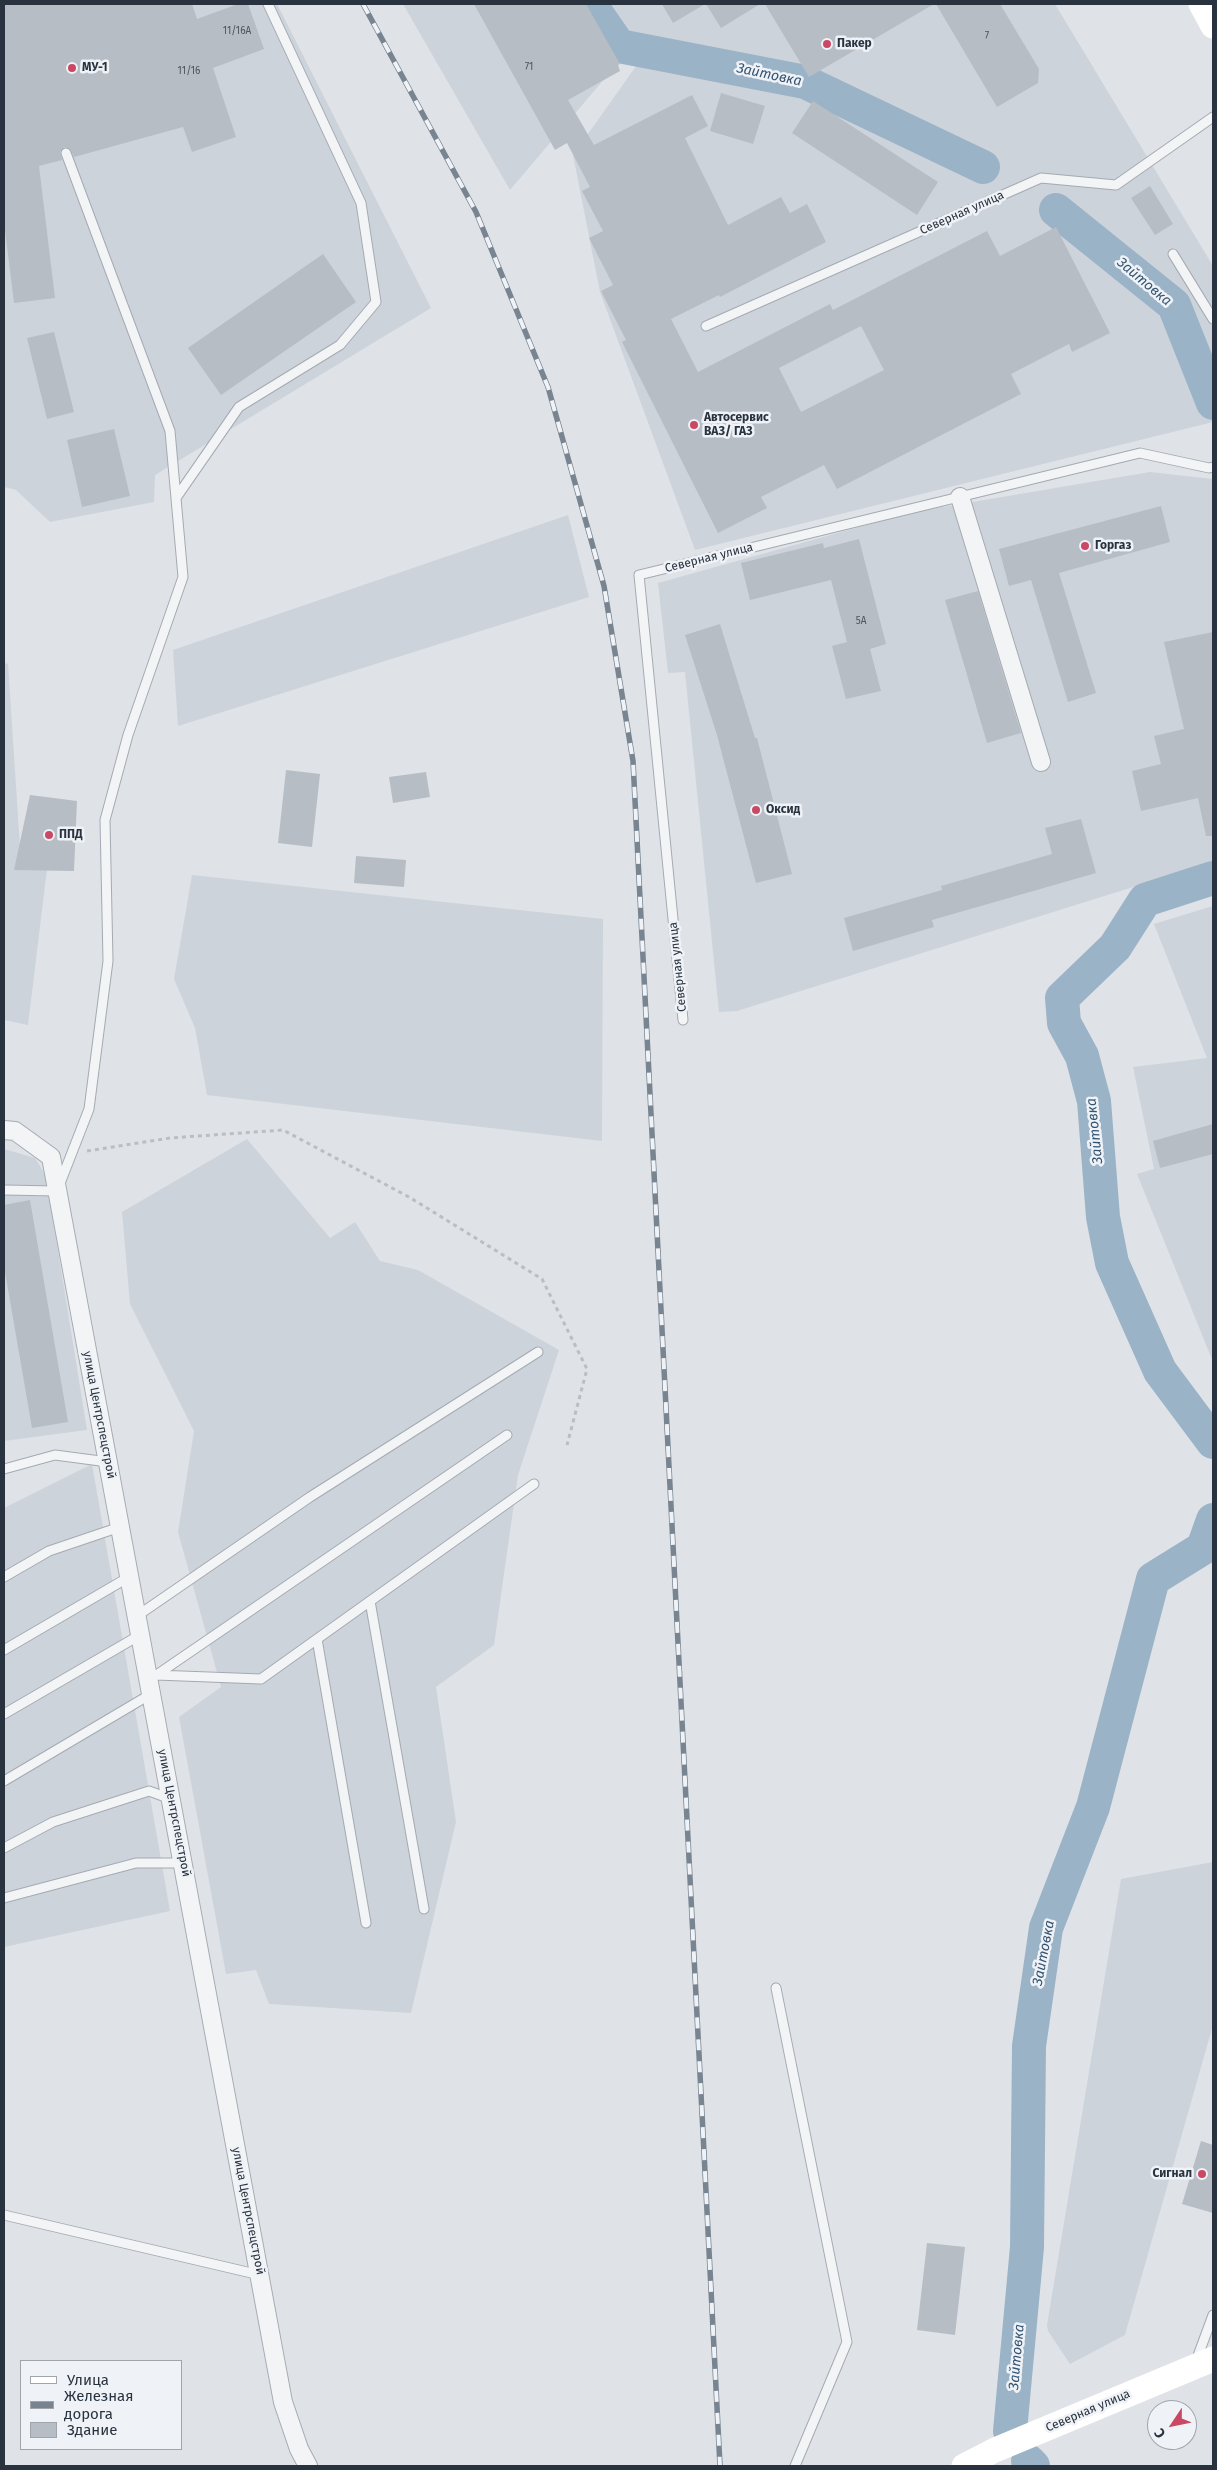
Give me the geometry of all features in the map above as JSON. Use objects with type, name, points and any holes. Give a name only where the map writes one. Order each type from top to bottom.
[{"type":"main road","points":[[1200,4],[1213,26]]},
{"type":"main road","name":"Северная улица","points":[[964,2466],[995,2450],[1204,2362]]},
{"type":"street","points":[[960,497],[1041,762]]},
{"type":"street","name":"улица Центрспецстрой","points":[[4,1130],[15,1131],[51,1156],[140,1635],[152,1683],[171,1799],[283,2402],[298,2449],[308,2466]]},
{"type":"lane","points":[[176,498],[239,407],[340,346],[376,302],[361,203],[268,4]]},
{"type":"lane","name":"Северная улица","points":[[706,326],[1041,178],[1116,185],[1213,117]]},
{"type":"lane","points":[[4,1190],[57,1191],[89,1109],[108,961],[105,820],[128,735],[183,577],[170,431],[66,153]]},
{"type":"lane","points":[[1173,254],[1213,319]]},
{"type":"lane","name":"Северная улица","points":[[683,1020],[640,575],[1140,453],[1209,468],[1213,467]]},
{"type":"lane","points":[[137,1616],[310,1498],[538,1352]]},
{"type":"lane","points":[[4,1781],[152,1683],[507,1435]]},
{"type":"lane","points":[[4,1469],[55,1455],[108,1462]]},
{"type":"lane","points":[[152,1683],[261,1679],[534,1484]]},
{"type":"lane","points":[[4,1577],[49,1551],[120,1527]]},
{"type":"lane","points":[[4,1650],[129,1577]]},
{"type":"lane","points":[[370,1601],[424,1908]]},
{"type":"lane","points":[[4,1714],[140,1635]]},
{"type":"lane","points":[[317,1639],[366,1923]]},
{"type":"lane","points":[[4,1848],[53,1822],[149,1791],[171,1799]]},
{"type":"lane","points":[[4,1898],[136,1863],[183,1863]]},
{"type":"lane","points":[[776,1988],[846,2342],[795,2466]]},
{"type":"lane","points":[[4,2215],[260,2275]]},
{"type":"lane","points":[[1204,2362],[1213,2315]]},
{"type":"path","points":[[72,1153],[170,1138],[283,1130],[409,1197],[542,1279],[587,1369],[567,1445]]},
{"type":"shaded area","points":[[4,4],[277,4],[431,308],[155,475],[154,502],[50,522],[16,490],[4,487]]},
{"type":"shaded area","points":[[403,4],[571,4],[612,70],[510,190]]},
{"type":"shaded area","name":"Пакер","points":[[603,4],[1055,4],[1213,266],[1213,422],[695,550],[600,292],[573,155],[639,62]]},
{"type":"shaded area","points":[[1150,472],[1213,479],[1213,862],[737,1011],[719,1012],[685,672],[668,673],[658,583],[913,512]]},
{"type":"shaded area","points":[[568,515],[589,597],[178,726],[173,650]]},
{"type":"shaded area","points":[[4,663],[8,664],[20,847],[49,853],[28,1025],[4,1020]]},
{"type":"shaded area","points":[[192,875],[603,919],[602,1141],[207,1095],[195,1028],[174,979]]},
{"type":"shaded area","points":[[1213,906],[1213,1362],[1137,1174],[1154,1169],[1133,1067],[1207,1058],[1154,924]]},
{"type":"shaded area","points":[[247,1139],[330,1238],[355,1222],[380,1261],[418,1270],[559,1350],[518,1475],[494,1645],[436,1687],[456,1822],[411,2013],[269,2004],[256,1970],[226,1974],[179,1717],[221,1687],[178,1532],[194,1431],[130,1304],[122,1212]]},
{"type":"shaded area","points":[[4,1149],[35,1158],[46,1176],[87,1430],[4,1441]]},
{"type":"shaded area","points":[[92,1464],[170,1911],[4,1947],[4,1508]]},
{"type":"shaded area","points":[[1213,1862],[1213,2025],[1125,2335],[1070,2364],[1048,2331],[1047,2325],[1121,1879]]},
{"type":"building","points":[[4,4],[192,4],[197,19],[238,4],[248,4],[264,49],[213,68],[236,137],[192,152],[183,127],[74,157],[70,149],[64,147],[60,152],[62,160],[39,166],[55,298],[14,303],[4,222]]},
{"type":"building","points":[[474,4],[586,4],[620,64],[618,65],[620,71],[568,100],[594,145],[692,95],[708,126],[685,138],[728,225],[781,197],[790,213],[807,204],[826,242],[720,297],[719,295],[671,319],[698,372],[830,304],[833,310],[987,231],[1000,256],[1056,227],[1110,333],[1072,352],[1069,344],[1011,374],[1021,394],[837,489],[824,465],[761,497],[767,508],[718,533],[622,342],[626,340],[601,291],[613,285],[589,238],[603,231],[582,191],[590,187],[567,143],[555,150]],"holes":[[[861,326],[884,370],[801,412],[779,368]]]},
{"type":"building","points":[[662,4],[705,4],[673,23]]},
{"type":"building","points":[[706,4],[760,4],[721,28]]},
{"type":"building","name":"Пакер","points":[[765,4],[934,4],[809,77]]},
{"type":"building","points":[[936,4],[1000,4],[1039,69],[1038,83],[997,107]]},
{"type":"building","points":[[721,93],[765,106],[753,144],[710,131]]},
{"type":"building","points":[[813,101],[938,182],[917,215],[792,133]]},
{"type":"building","points":[[1150,186],[1173,224],[1155,235],[1131,198]]},
{"type":"building","points":[[323,254],[356,302],[221,395],[188,348]]},
{"type":"building","points":[[54,332],[74,412],[47,419],[27,338]]},
{"type":"building","points":[[114,429],[130,496],[82,507],[67,440]]},
{"type":"building","name":"Горгаз","points":[[1161,506],[1170,542],[1059,573],[1096,693],[1068,702],[1031,580],[1009,586],[999,549]]},
{"type":"building","points":[[859,539],[886,644],[870,649],[881,691],[846,699],[832,646],[847,642],[831,580],[750,600],[741,563],[823,543],[824,548]]},
{"type":"building","points":[[978,591],[1021,733],[987,743],[945,600]]},
{"type":"building","points":[[720,624],[755,738],[757,738],[792,874],[756,883],[717,735],[685,635]]},
{"type":"building","points":[[1213,632],[1213,836],[1206,836],[1198,798],[1141,811],[1132,771],[1161,764],[1154,736],[1184,729],[1164,642]]},
{"type":"building","points":[[286,770],[320,774],[312,847],[278,843]]},
{"type":"building","points":[[426,772],[430,797],[393,803],[389,777]]},
{"type":"building","name":"ППД","points":[[30,795],[77,801],[74,871],[14,870]]},
{"type":"building","points":[[1081,819],[1096,873],[932,920],[934,927],[853,951],[844,918],[942,890],[941,886],[1052,854],[1045,828]]},
{"type":"building","points":[[356,856],[406,860],[404,887],[354,883]]},
{"type":"building","points":[[1213,1124],[1213,1154],[1160,1168],[1153,1141]]},
{"type":"building","points":[[30,1200],[68,1422],[32,1428],[4,1266],[4,1205]]},
{"type":"building","name":"Сигнал","points":[[1201,2141],[1213,2145],[1213,2213],[1182,2204]]},
{"type":"building","points":[[927,2243],[965,2247],[955,2335],[917,2330]]},
{"type":"waterway","name":"Зайтовка","points":[[590,4],[619,46],[805,82],[983,167]]},
{"type":"waterway","name":"Зайтовка","points":[[1056,210],[1174,305],[1213,403]]},
{"type":"waterway","name":"Зайтовка","points":[[1213,878],[1145,900],[1115,947],[1062,998],[1064,1023],[1082,1056],[1094,1101],[1103,1217],[1112,1263],[1160,1371],[1213,1442]]},
{"type":"waterway","name":"Зайтовка","points":[[1010,2431],[1027,2247],[1029,2046],[1046,1928],[1093,1807],[1153,1579],[1203,1548],[1213,1520]]},
{"type":"waterway","name":"Зайтовка","points":[[1028,2461],[1033,2466]]},
{"type":"railway","points":[[363,4],[476,212],[548,387],[604,586],[633,761],[720,2466]]},
{"type":"place","name":"Пакер","points":[[827,44]]},
{"type":"place","name":"МУ-1","points":[[72,68]]},
{"type":"place","name":"Автосервис ВАЗ/ ГАЗ","points":[[694,425]]},
{"type":"place","name":"Горгаз","points":[[1085,546]]},
{"type":"place","name":"Оксид","points":[[756,810]]},
{"type":"place","name":"ППД","points":[[49,835]]},
{"type":"place","name":"Сигнал","points":[[1202,2174]]}]
